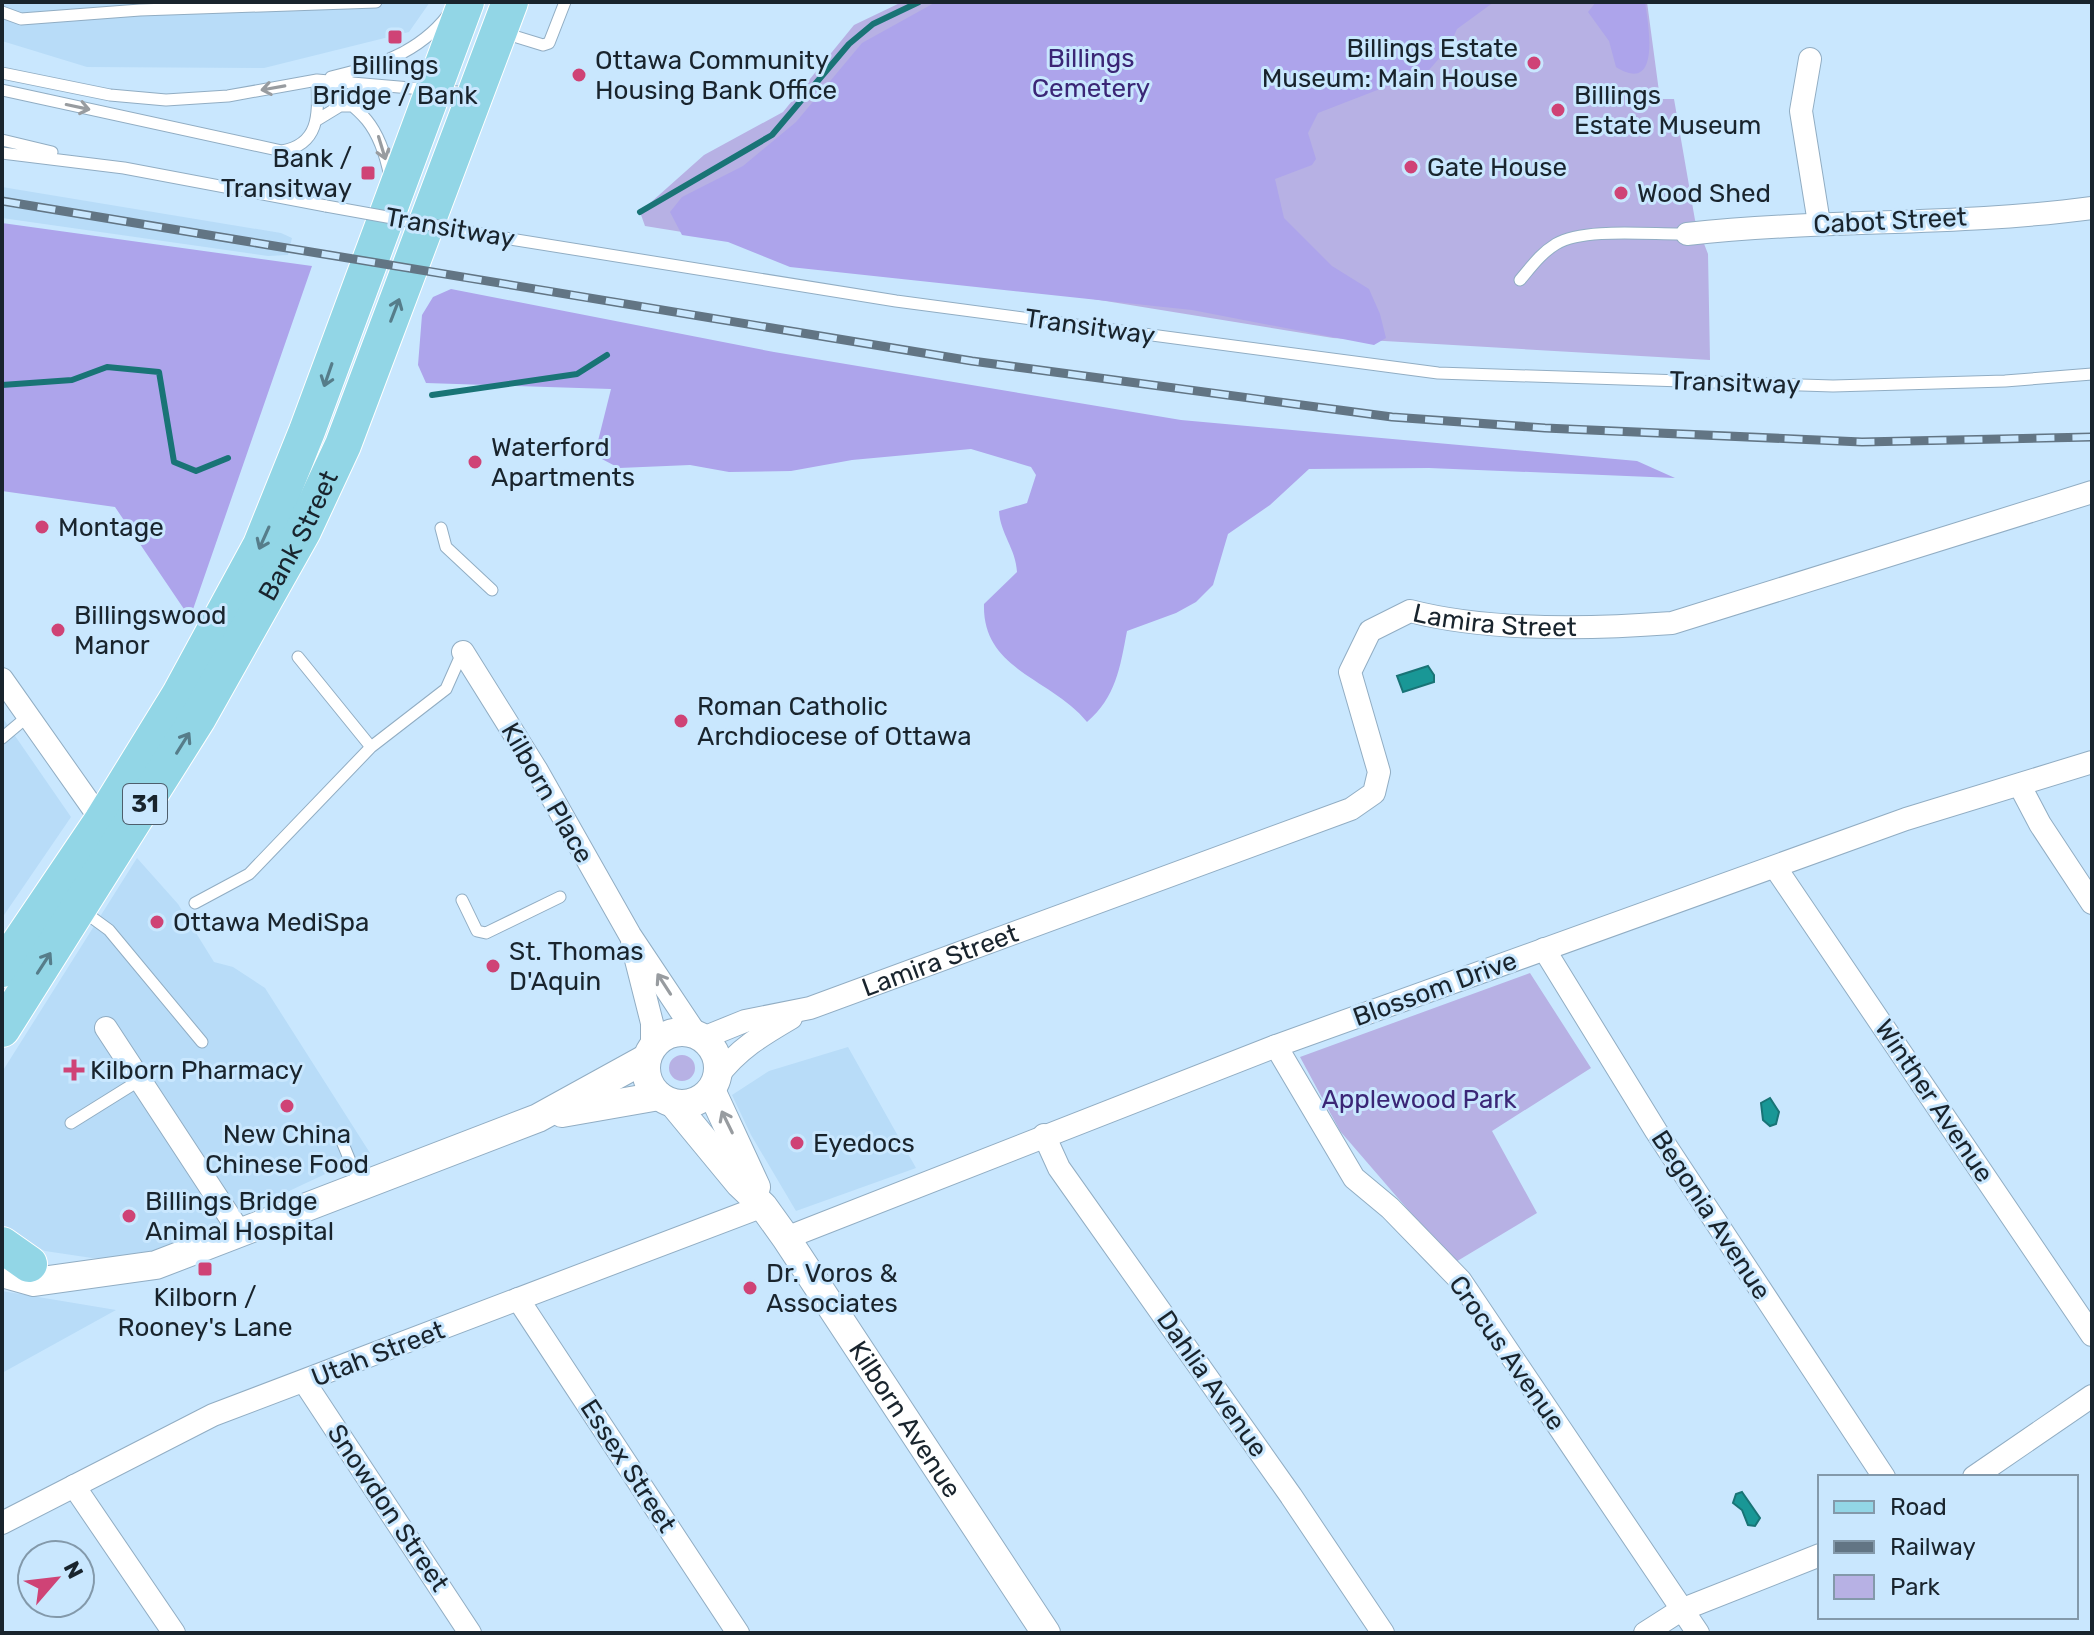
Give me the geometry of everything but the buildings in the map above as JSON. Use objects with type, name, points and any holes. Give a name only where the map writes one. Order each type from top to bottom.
[{"type":"main road","name":"Bank Street","points":[[4,961],[102,821],[192,674],[261,545],[466,2]]},
{"type":"main road","name":"Bank Street","points":[[2,1029],[234,659],[303,531],[343,445],[505,17]]},
{"type":"street","points":[[1810,59],[1801,111],[1819,223]]},
{"type":"street","name":"Cabot Street","points":[[1687,234],[1819,223],[2046,214],[2092,208]]},
{"type":"street","name":"Lamira Street","points":[[699,1036],[745,1021],[810,1008],[1351,809],[1374,793],[1379,772],[1350,672],[1370,631],[1410,611],[1449,621],[1620,627],[1672,623],[2092,492]]},
{"type":"street","name":"Kilborn Place","points":[[463,652],[536,769],[630,935],[699,1036]]},
{"type":"street","points":[[2,679],[102,821]]},
{"type":"street","name":"Blossom Drive","points":[[786,1238],[1276,1046],[1906,819],[2092,762]]},
{"type":"street","points":[[2020,786],[2040,824],[2092,903]]},
{"type":"street","name":"Winther Avenue","points":[[1775,867],[2092,1335]]},
{"type":"street","name":"Kilborn Place","points":[[630,935],[652,1023],[649,1053]]},
{"type":"street","name":"Begonia Avenue","points":[[1544,949],[1656,1131],[1883,1475]]},
{"type":"street","name":"Lamira Street","points":[[714,1083],[733,1056],[751,1041],[810,1008]]},
{"type":"street","points":[[106,1028],[239,1231]]},
{"type":"street","points":[[19,1263],[156,1265],[538,1118],[649,1053],[671,1033],[699,1036],[713,1049],[718,1062],[714,1083],[701,1099],[666,1100],[538,1118]]},
{"type":"street","name":"Crocus Avenue","points":[[1276,1046],[1354,1178],[1390,1208],[1460,1280],[1698,1633]]},
{"type":"street","points":[[649,1053],[647,1079],[666,1100]]},
{"type":"street","name":"Kilborn Avenue","points":[[714,1083],[763,1206]]},
{"type":"street","name":"Kilborn Avenue","points":[[666,1100],[763,1206],[786,1238],[1046,1633]]},
{"type":"street","name":"Dahlia Avenue","points":[[1044,1135],[1059,1168],[1291,1496],[1383,1633]]},
{"type":"street","name":"Utah Street","points":[[2,1523],[213,1415],[305,1383],[763,1206]]},
{"type":"street","name":"Essex Street","points":[[518,1299],[738,1633]]},
{"type":"street","name":"Snowdon Street","points":[[305,1383],[470,1633]]},
{"type":"street","points":[[1977,1475],[2092,1396]]},
{"type":"street","points":[[74,1486],[174,1633]]},
{"type":"street","points":[[1645,1633],[1681,1610],[1818,1556]]},
{"type":"lane","points":[[2,12],[29,18],[140,10],[376,2]]},
{"type":"lane","points":[[2,73],[110,95],[166,100],[228,96],[370,68],[402,54],[432,32],[457,2]]},
{"type":"lane","points":[[505,17],[543,45],[549,43],[565,2]]},
{"type":"lane","points":[[317,80],[477,94]]},
{"type":"lane","points":[[317,80],[356,107],[381,139],[394,197]]},
{"type":"lane","points":[[2,90],[282,151],[303,144],[312,136],[317,120],[317,80]]},
{"type":"lane","points":[[317,120],[340,106],[356,107]]},
{"type":"lane","name":"Transitway","points":[[2,140],[98,164],[677,268],[896,301],[1438,373],[1833,386],[2092,374]]},
{"type":"lane","name":"Transitway","points":[[2,153],[98,164]]},
{"type":"lane","points":[[1520,280],[1557,243],[1604,235],[1687,234]]},
{"type":"lane","points":[[441,528],[446,547],[492,590]]},
{"type":"lane","points":[[195,903],[249,874],[371,747],[446,689],[463,652]]},
{"type":"lane","points":[[298,657],[371,747]]},
{"type":"lane","points":[[2,738],[27,717]]},
{"type":"lane","points":[[462,900],[477,931],[486,933],[560,897]]},
{"type":"lane","points":[[79,909],[109,930],[202,1042]]},
{"type":"lane","points":[[71,1123],[140,1080]]},
{"type":"lane","points":[[341,1139],[360,1185]]},
{"type":"shaded area","points":[[2,2],[430,2],[409,32],[264,68],[87,67],[2,41]]},
{"type":"shaded area","points":[[2,187],[281,233],[292,238],[288,255],[268,256],[2,218]]},
{"type":"shaded area","points":[[1428,666],[1434,675],[1434,682],[1403,692],[1397,676]]},
{"type":"shaded area","points":[[2,717],[71,817],[2,918]]},
{"type":"shaded area","points":[[137,858],[178,904],[214,962],[233,967],[265,988],[370,1153],[146,1258],[92,1258],[45,1251],[2,1230],[2,1072]]},
{"type":"shaded area","points":[[848,1047],[916,1168],[796,1211],[751,1135],[732,1095],[769,1071]]},
{"type":"shaded area","points":[[1770,1098],[1779,1112],[1776,1124],[1770,1126],[1763,1120],[1761,1103]]},
{"type":"shaded area","points":[[2,1291],[116,1310],[2,1373]]},
{"type":"shaded area","points":[[1742,1492],[1760,1518],[1755,1526],[1748,1525],[1742,1510],[1733,1503],[1736,1494]]},
{"type":"green space","name":"Billings Estate Museum","points":[[902,2],[1647,2],[1660,99],[1674,99],[1695,220],[1708,254],[1710,360],[1333,338],[645,226],[640,212],[704,155],[783,112],[854,25]]},
{"type":"green space","name":"Billings Cemetery","points":[[936,2],[1494,2],[1457,29],[1449,47],[1429,70],[1318,113],[1308,133],[1316,159],[1312,165],[1275,179],[1284,218],[1332,266],[1369,289],[1386,338],[1374,345],[1192,310],[790,267],[728,242],[682,235],[670,212],[682,197],[743,166],[796,122],[862,43]]},
{"type":"green space","points":[[1596,2],[1645,2],[1649,53],[1646,65],[1640,72],[1631,73],[1616,67],[1609,41],[1588,12]]},
{"type":"green space","points":[[2,223],[312,266],[190,618],[115,507],[2,491]]},
{"type":"green space","points":[[451,289],[774,352],[1181,420],[1637,461],[1675,478],[1429,468],[1309,469],[1270,505],[1228,534],[1213,585],[1196,602],[1127,631],[1111,692],[1087,722],[1056,694],[1006,659],[994,645],[986,627],[984,604],[1017,572],[999,511],[1027,503],[1036,475],[1031,467],[971,449],[852,460],[791,471],[729,472],[690,465],[619,468],[600,458],[596,449],[611,389],[426,383],[418,365],[422,315],[433,297]]},
{"type":"green space","name":"Applewood Park","points":[[1530,973],[1591,1068],[1492,1131],[1537,1213],[1454,1263],[1340,1131],[1300,1057]]},
{"type":"green space","points":[[682,1055],[691,1059],[695,1068],[691,1077],[682,1081],[673,1077],[669,1068],[673,1059]]},
{"type":"waterway","points":[[640,212],[772,135],[849,44],[873,24],[919,2]]},
{"type":"waterway","points":[[432,395],[577,374],[607,355]]},
{"type":"waterway","points":[[2,385],[72,380],[107,367],[159,372],[174,462],[196,471],[228,458]]},
{"type":"railway","points":[[2,201],[972,361],[1392,417],[1545,428],[1862,442],[2092,437]]},
{"type":"place","name":"Billings Bridge / Bank","points":[[395,37]]},
{"type":"place","name":"Billings Estate Museum: Main House","points":[[1534,63]]},
{"type":"place","name":"Ottawa Community Housing Bank Office","points":[[579,75]]},
{"type":"place","name":"Billings Estate Museum","points":[[1558,110]]},
{"type":"place","name":"Gate House","points":[[1411,167]]},
{"type":"place","name":"Bank / Transitway","points":[[368,173]]},
{"type":"place","name":"Wood Shed","points":[[1621,193]]},
{"type":"place","name":"Waterford Apartments","points":[[475,462]]},
{"type":"place","name":"Montage","points":[[42,527]]},
{"type":"place","name":"Billingswood Manor","points":[[58,630]]},
{"type":"place","name":"Roman Catholic Archdiocese of Ottawa","points":[[681,721]]},
{"type":"place","name":"Ottawa MediSpa","points":[[157,922]]},
{"type":"place","name":"St. Thomas D'Aquin","points":[[493,966]]},
{"type":"place","name":"Kilborn Pharmacy","points":[[74,1070]]},
{"type":"place","name":"New China Chinese Food","points":[[287,1106]]},
{"type":"place","name":"Eyedocs","points":[[797,1143]]},
{"type":"place","name":"Billings Bridge Animal Hospital","points":[[129,1216]]},
{"type":"place","name":"Kilborn / Rooney's Lane","points":[[205,1269]]},
{"type":"place","name":"Dr. Voros & Associates","points":[[750,1288]]}]
